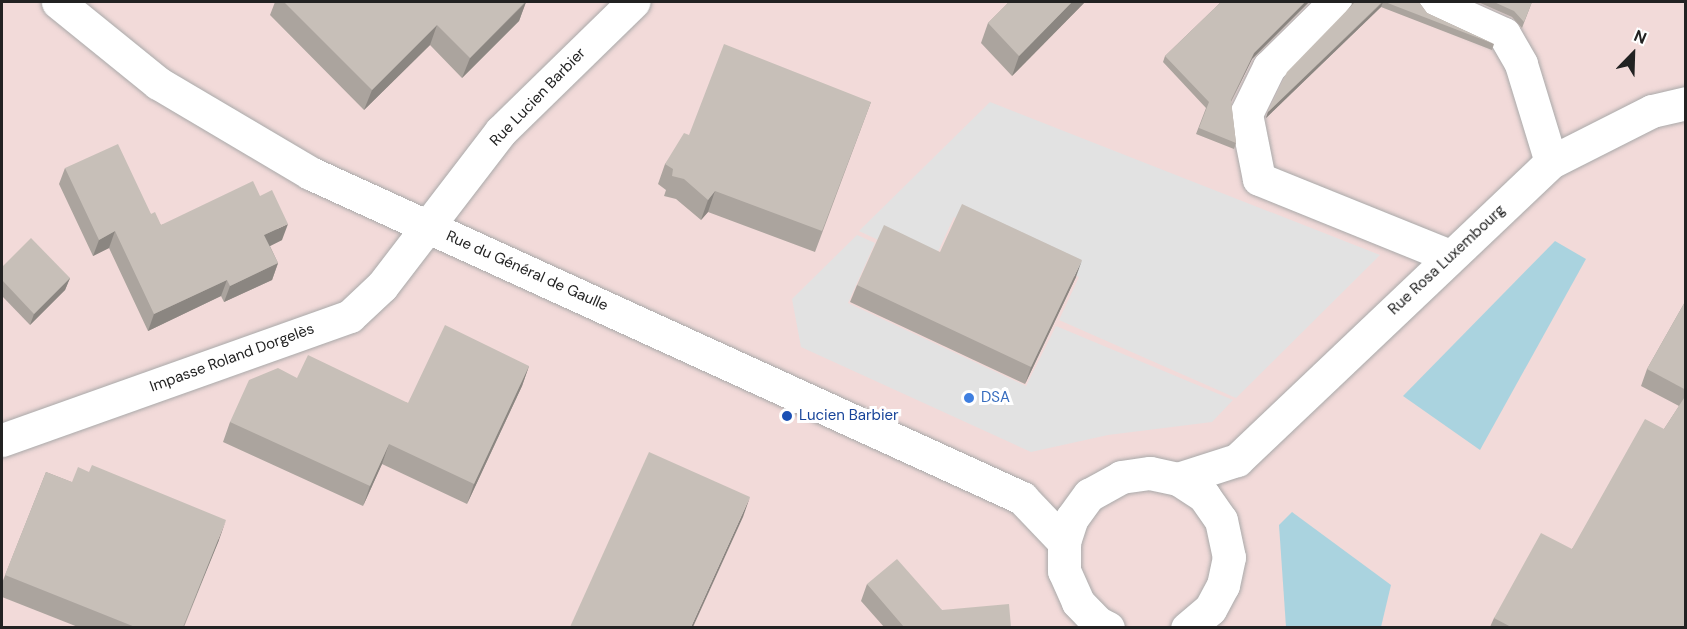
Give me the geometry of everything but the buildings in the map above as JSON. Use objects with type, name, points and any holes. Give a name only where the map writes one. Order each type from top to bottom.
[{"type":"street","name":"Rue du Général de Gaulle","points":[[58,2],[158,83],[310,173],[1022,498],[1064,542]]},
{"type":"street","name":"Rue Lucien Barbier","points":[[428,226],[501,131],[633,2]]},
{"type":"street","points":[[1335,2],[1269,67],[1246,114],[1259,178],[1450,256]]},
{"type":"street","points":[[1433,2],[1504,34],[1521,64],[1551,162]]},
{"type":"street","name":"Rue Rosa Luxembourg","points":[[1178,479],[1237,460],[1551,162],[1652,111],[1686,103]]},
{"type":"street","name":"Impasse Roland Dorgelès","points":[[2,440],[350,316],[382,286],[428,226]]},
{"type":"street","points":[[1221,520],[1237,460]]},
{"type":"street","points":[[1108,627],[1098,623],[1078,602],[1064,571],[1064,542],[1072,518],[1089,495],[1121,477],[1150,473],[1178,479],[1204,496],[1221,520],[1229,557],[1223,585],[1198,624]]},
{"type":"street","name":"Rue du Général de Gaulle","points":[[1022,498],[1089,495]]},
{"type":"shaded area","points":[[2,2],[1685,2],[1685,627],[2,627]]},
{"type":"shaded area","points":[[990,102],[1380,255],[1236,398],[1059,320],[1079,277],[954,217],[932,265],[859,231]]},
{"type":"shaded area","points":[[857,235],[875,243],[848,303],[1026,386],[1056,326],[1233,400],[1212,422],[1108,435],[1031,452],[801,347],[792,299]]},
{"type":"water","points":[[1555,241],[1586,259],[1480,450],[1403,396]]},
{"type":"water","points":[[1292,512],[1391,585],[1381,627],[1286,627],[1279,525]]},
{"type":"place","name":"DSA","points":[[969,398]]},
{"type":"place","name":"Lucien Barbier","points":[[787,416]]}]
